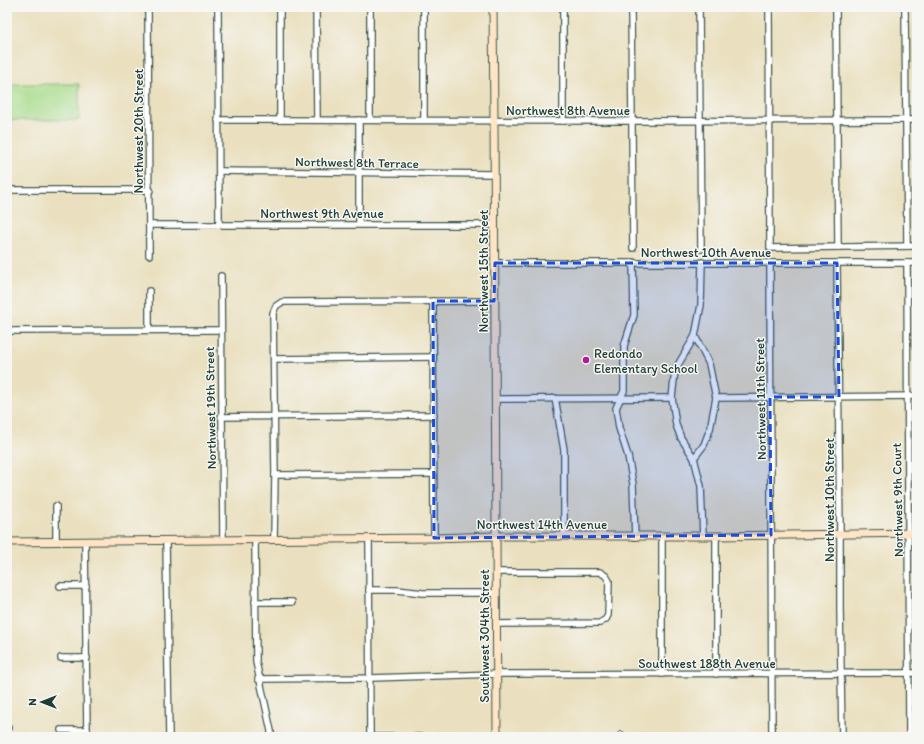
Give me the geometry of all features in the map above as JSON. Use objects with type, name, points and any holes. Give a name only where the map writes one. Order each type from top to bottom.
[{"type":"street","name":"Northwest 20th Street","points":[[148,7],[150,190],[149,255]]},
{"type":"street","points":[[218,7],[220,225]]},
{"type":"street","points":[[280,7],[280,120]]},
{"type":"street","points":[[316,7],[317,120]]},
{"type":"street","points":[[370,7],[370,120]]},
{"type":"street","points":[[424,7],[424,120]]},
{"type":"street","name":"Northwest 15th Street","points":[[493,7],[494,301],[496,399],[495,536]]},
{"type":"street","points":[[563,7],[563,120]]},
{"type":"street","points":[[631,7],[633,248]]},
{"type":"street","points":[[699,7],[701,249]]},
{"type":"street","points":[[769,7],[770,248],[917,246]]},
{"type":"street","points":[[836,7],[838,247]]},
{"type":"street","points":[[905,7],[907,246]]},
{"type":"street","name":"Northwest 8th Avenue","points":[[218,120],[917,120]]},
{"type":"street","points":[[359,120],[359,224]]},
{"type":"street","name":"Northwest 8th Terrace","points":[[219,171],[494,174]]},
{"type":"street","points":[[7,190],[150,190]]},
{"type":"street","name":"Northwest 9th Avenue","points":[[150,224],[494,224]]},
{"type":"street","points":[[633,262],[634,315],[624,346],[624,391],[616,408],[619,428],[628,456],[633,484],[635,536]]},
{"type":"street","points":[[702,262],[701,305],[695,336],[675,370],[672,398],[673,411],[678,432],[694,458],[702,486],[703,536]]},
{"type":"street","name":"Northwest 10th Avenue","points":[[495,263],[917,263]]},
{"type":"street","name":"Northwest 11th Street","points":[[770,263],[772,737]]},
{"type":"street","name":"Northwest 10th Street","points":[[837,263],[842,737]]},
{"type":"street","name":"Northwest 9th Court","points":[[907,263],[910,673],[909,737]]},
{"type":"street","name":"Northwest 19th Street","points":[[220,276],[223,540]]},
{"type":"street","points":[[149,291],[149,330]]},
{"type":"street","points":[[433,301],[434,538]]},
{"type":"street","points":[[274,540],[275,475],[273,313],[276,306],[282,302],[494,301]]},
{"type":"street","points":[[7,331],[220,330]]},
{"type":"street","points":[[694,458],[704,445],[716,398],[710,364],[695,336]]},
{"type":"street","points":[[274,359],[433,357]]},
{"type":"street","points":[[716,398],[917,396]]},
{"type":"street","points":[[555,398],[564,450],[564,535]]},
{"type":"street","points":[[496,399],[672,398]]},
{"type":"street","points":[[221,417],[434,415]]},
{"type":"street","points":[[275,475],[433,474]]},
{"type":"street","points":[[56,506],[56,542]]},
{"type":"street","name":"Northwest 14th Avenue","points":[[7,542],[369,539],[564,535],[716,536],[917,533]]},
{"type":"street","name":"Southwest 304th Street","points":[[495,536],[497,736]]},
{"type":"street","points":[[662,536],[662,674]]},
{"type":"street","points":[[716,536],[716,674]]},
{"type":"street","points":[[369,539],[370,737],[507,737]]},
{"type":"street","points":[[255,540],[256,662],[258,679],[271,737]]},
{"type":"street","points":[[85,541],[87,737]]},
{"type":"street","points":[[166,541],[169,737]]},
{"type":"street","points":[[496,572],[600,572],[606,576],[609,581],[608,615],[606,619],[600,623],[496,624]]},
{"type":"street","points":[[60,586],[86,586]]},
{"type":"street","points":[[369,590],[397,590],[423,593],[496,593]]},
{"type":"street","points":[[255,602],[292,602]]},
{"type":"street","points":[[61,658],[87,658]]},
{"type":"street","name":"Southwest 188th Avenue","points":[[258,679],[370,678],[497,674],[917,673]]},
{"type":"street","points":[[61,730],[87,730]]},
{"type":"highlighted area","points":[[495,263],[837,263],[839,397],[770,397],[771,535],[434,538],[433,301],[494,301]]},
{"type":"green space","points":[[11,84],[79,84],[79,120],[10,120]]},
{"type":"place","name":"Redondo Elementary School","points":[[586,360]]}]
